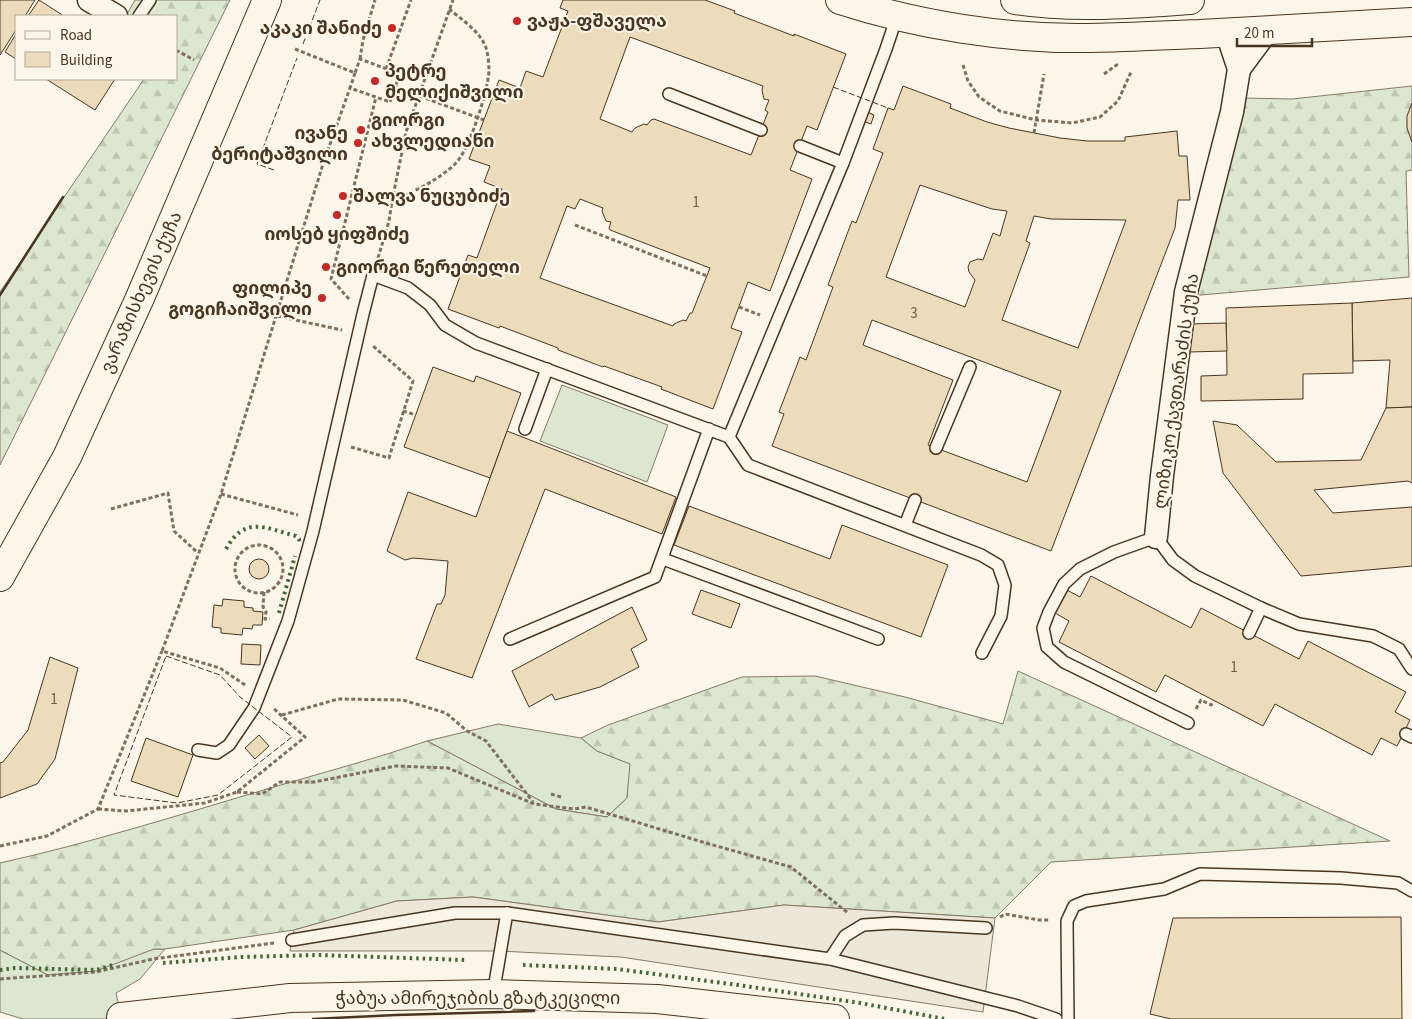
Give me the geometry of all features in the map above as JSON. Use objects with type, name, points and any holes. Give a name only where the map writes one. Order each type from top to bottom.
[{"type":"main road","name":"ვარაზისხევის ქუჩა","points":[[0,577],[66,458],[139,300],[268,0]]},
{"type":"main road","points":[[840,0],[928,22],[992,32],[1046,37],[1085,38],[1412,22]]},
{"type":"main road","points":[[1014,0],[1026,2],[1190,0]]},
{"type":"main road","name":"ჭაბუა ამირეჯიბის გზატკეცილი","points":[[121,1017],[290,998],[493,994],[657,999],[835,1019]]},
{"type":"street","points":[[89,0],[114,15]]},
{"type":"street","name":"ლიზიკო ქავთარაძის ქუჩა","points":[[1239,69],[1268,30]]},
{"type":"street","name":"ლიზიკო ქავთარაძის ქუჩა","points":[[1156,537],[1186,292],[1232,112],[1239,69],[1227,32]]},
{"type":"lane","points":[[140,15],[150,0]]},
{"type":"lane","points":[[729,437],[843,163],[897,15]]},
{"type":"lane","points":[[669,94],[761,130]]},
{"type":"lane","points":[[800,146],[843,163]]},
{"type":"lane","points":[[198,750],[216,752],[229,745],[254,708],[288,621],[316,519],[363,314],[374,275],[408,288],[430,305],[445,325],[476,343],[548,368],[729,437],[748,465],[981,555],[998,566],[1005,585],[1001,616],[982,653]]},
{"type":"lane","points":[[936,448],[970,366]]},
{"type":"lane","points":[[524,429],[548,368]]},
{"type":"lane","points":[[510,638],[655,577],[709,429]]},
{"type":"lane","points":[[905,525],[915,500]]},
{"type":"lane","points":[[1188,723],[1064,662],[1047,647],[1043,628],[1064,584],[1080,570],[1114,552],[1156,537],[1173,560],[1195,576],[1299,624],[1373,636],[1400,649],[1412,669]]},
{"type":"lane","points":[[663,559],[878,640]]},
{"type":"lane","points":[[1249,633],[1261,608]]},
{"type":"lane","points":[[1068,1019],[1068,921],[1074,906],[1086,901],[1164,889],[1200,874],[1342,878],[1398,883],[1412,891]]},
{"type":"lane","points":[[292,940],[455,913],[507,913],[830,958],[1018,1006],[1056,1019]]},
{"type":"lane","points":[[493,994],[507,913]]},
{"type":"lane","points":[[830,958],[845,936],[863,925],[894,922],[986,928]]},
{"type":"path","points":[[98,809],[162,651],[221,494],[323,164],[360,59],[363,40],[375,0]]},
{"type":"path","points":[[386,69],[411,0]]},
{"type":"path","points":[[374,275],[389,221],[406,132],[452,0]]},
{"type":"path","points":[[392,201],[429,184],[457,163],[469,140],[485,96],[489,70],[486,47],[478,35],[450,9]]},
{"type":"path","points":[[295,49],[355,73]]},
{"type":"path","points":[[178,51],[194,60]]},
{"type":"path","points":[[350,88],[390,102],[400,74],[360,59]]},
{"type":"path","points":[[963,65],[968,81],[979,97],[1000,111],[1036,120],[1072,123],[1100,117],[1118,101],[1131,72]]},
{"type":"path","points":[[1034,133],[1044,74]]},
{"type":"path","points":[[395,88],[484,120]]},
{"type":"path","points":[[363,314],[331,279],[376,97]]},
{"type":"path","points":[[575,225],[706,276]]},
{"type":"path","points":[[739,307],[776,322]]},
{"type":"path","points":[[276,316],[359,334],[414,381],[389,458],[334,443]]},
{"type":"path","points":[[403,411],[416,415]]},
{"type":"path","points":[[111,509],[168,493],[174,531],[198,553]]},
{"type":"path","points":[[221,494],[316,519]]},
{"type":"path","points":[[259,544],[275,550],[283,562],[283,574],[280,582],[267,592],[251,592],[243,587],[235,573],[235,564],[238,557],[244,550],[259,544]]},
{"type":"path","points":[[0,846],[47,836],[98,809],[126,811],[205,803],[236,792],[305,737],[260,695],[220,668],[162,651]]},
{"type":"path","points":[[282,715],[338,699],[404,700],[446,713],[467,731],[486,741],[534,804]]},
{"type":"path","points":[[1201,700],[1211,706],[1214,701]]},
{"type":"path","points":[[236,792],[262,794],[280,782],[314,782],[396,766],[448,768],[534,804],[574,809],[586,807],[791,867],[863,925]]},
{"type":"path","points":[[551,794],[561,797]]},
{"type":"path","points":[[1004,914],[1039,920]]},
{"type":"path","points":[[0,979],[96,972],[153,959],[292,940]]},
{"type":"green space","points":[[135,0],[230,0],[0,465],[0,292],[143,80],[178,80],[178,15],[127,15]]},
{"type":"green space","points":[[1412,86],[1412,170],[1406,171],[1409,277],[1189,296],[1243,98],[1292,99]]},
{"type":"green space","points":[[562,385],[668,425],[647,482],[540,441]]},
{"type":"green space","points":[[1018,671],[1390,841],[1051,862],[995,918],[784,905],[658,922],[473,897],[397,901],[294,930],[154,949],[96,971],[48,975],[0,950],[0,863],[134,828],[427,741],[556,809],[607,817],[627,798],[630,764],[597,751],[581,738],[608,725],[742,677],[815,676],[905,697],[1003,724]]},
{"type":"green space","points":[[498,724],[581,738],[597,751],[631,764],[627,798],[607,817],[556,809],[427,741]]},
{"type":"green space","points":[[154,949],[165,949],[140,979],[116,993],[122,1019],[23,1019],[0,1012],[0,950],[48,975]]},
{"type":"shaded area","points":[[473,897],[658,922],[784,905],[995,918],[983,1012],[621,957],[499,951],[290,951],[294,930],[397,901]]},
{"type":"building","points":[[0,0],[35,0],[26,15],[15,15],[15,32],[0,55]]},
{"type":"building","points":[[39,0],[62,15],[29,15]]},
{"type":"building","points":[[563,0],[705,0],[794,36],[794,34],[846,54],[817,130],[807,126],[790,170],[812,179],[770,291],[748,282],[731,328],[742,332],[713,409],[661,389],[662,387],[603,367],[500,326],[499,328],[448,309],[468,255],[477,258],[502,189],[484,182],[490,166],[469,159],[499,80],[520,88],[526,71],[543,77],[568,11],[560,8]],"holes":[[[630,37],[763,86],[764,99],[769,100],[765,110],[768,112],[751,155],[654,119],[647,125],[644,124],[635,128],[632,132],[600,119]],[[580,199],[603,208],[602,211],[606,221],[611,222],[610,230],[710,268],[692,313],[690,313],[686,321],[683,320],[673,326],[540,278],[567,206],[575,209]]]},
{"type":"building","points":[[15,36],[15,58],[5,52]]},
{"type":"building","points":[[48,80],[114,80],[95,110]]},
{"type":"building","points":[[903,86],[951,104],[950,108],[987,122],[1060,138],[1087,141],[1125,141],[1125,137],[1177,131],[1179,156],[1187,156],[1190,200],[1178,200],[1175,228],[1051,551],[772,446],[784,414],[779,412],[800,357],[806,360],[833,287],[828,285],[852,221],[856,223],[883,153],[873,149],[888,108],[894,110]],"holes":[[[920,185],[992,209],[1007,211],[1000,236],[993,233],[983,260],[978,259],[970,262],[969,272],[975,280],[965,307],[886,277]],[[1034,216],[1051,219],[1126,220],[1078,348],[1002,320],[1030,243],[1026,241]],[[872,320],[1061,391],[1027,482],[928,445],[953,380],[863,345]]]},
{"type":"building","points":[[1412,103],[1412,142],[1407,128],[1407,116]]},
{"type":"building","points":[[867,112],[874,115],[871,124],[863,121]]},
{"type":"building","points":[[1412,298],[1412,407],[1386,408],[1390,360],[1353,361],[1352,303]]},
{"type":"building","points":[[1352,303],[1353,373],[1303,374],[1303,399],[1201,401],[1201,376],[1227,375],[1226,308]]},
{"type":"building","points":[[1226,323],[1227,351],[1189,352],[1188,324]]},
{"type":"building","points":[[433,367],[474,382],[476,376],[521,393],[490,478],[404,447]]},
{"type":"building","points":[[1412,407],[1412,483],[1408,481],[1314,490],[1333,513],[1412,507],[1412,566],[1301,576],[1223,473],[1213,421],[1237,425],[1276,462],[1361,460],[1386,408]]},
{"type":"building","points":[[507,431],[676,497],[662,534],[545,489],[472,678],[416,659],[437,604],[441,604],[445,595],[448,561],[413,558],[405,560],[387,551],[408,492],[476,517]]},
{"type":"building","points":[[689,506],[830,559],[842,525],[948,565],[921,637],[674,545]]},
{"type":"building","points":[[259,559],[266,562],[269,569],[266,576],[259,579],[252,576],[249,569],[252,562]]},
{"type":"building","points":[[1091,576],[1191,628],[1201,608],[1299,659],[1308,641],[1406,692],[1395,712],[1410,720],[1397,746],[1381,738],[1372,755],[1275,704],[1263,726],[1165,675],[1156,692],[1059,642],[1069,621],[1055,613],[1067,590],[1080,597]]},
{"type":"building","points":[[701,590],[740,604],[731,628],[692,614]]},
{"type":"building","points":[[223,599],[244,601],[244,607],[253,608],[253,611],[263,612],[262,625],[253,625],[252,629],[243,628],[242,635],[221,633],[221,628],[212,627],[214,605],[222,606]]},
{"type":"building","points":[[632,607],[647,640],[631,649],[639,667],[600,687],[555,700],[552,694],[529,707],[512,671]]},
{"type":"building","points":[[242,644],[261,645],[260,665],[241,664]]},
{"type":"building","points":[[50,657],[78,668],[55,759],[37,784],[0,798],[0,763],[3,762],[28,730]]},
{"type":"building","points":[[259,735],[269,746],[255,759],[245,748]]},
{"type":"building","points":[[146,738],[193,755],[178,797],[131,781]]},
{"type":"building","points":[[1401,917],[1402,1019],[1171,1019],[1150,1014],[1173,918]]},
{"type":"hedge","points":[[226,549],[233,538],[241,532],[248,528],[256,527],[296,536],[300,544]]},
{"type":"hedge","points":[[279,613],[295,556]]},
{"type":"hedge","points":[[163,963],[241,957],[319,955],[466,960]]},
{"type":"hedge","points":[[0,970],[15,968],[96,970],[113,965]]},
{"type":"hedge","points":[[523,965],[617,969],[860,1003],[945,1019]]},
{"type":"fence","points":[[303,44],[320,0]]},
{"type":"fence","points":[[274,170],[257,164],[297,58]]},
{"type":"fence","points":[[833,87],[888,108]]},
{"type":"fence","points":[[166,656],[220,675],[240,697],[292,737],[218,795],[177,803],[114,795],[166,656]]},
{"type":"wall","points":[[0,295],[63,197]]},
{"type":"wall","points":[[313,1019],[534,1011]]},
{"type":"place","name":"ვაჟა-ფშაველა","points":[[517,21]]},
{"type":"place","name":"აკაკი შანიძე","points":[[392,28]]},
{"type":"place","name":"პეტრე მელიქიშვილი","points":[[375,81]]},
{"type":"place","name":"გიორგი ახვლედიანი","points":[[361,130]]},
{"type":"place","name":"ივანე ბერიტაშვილი","points":[[358,143]]},
{"type":"place","name":"შალვა ნუცუბიძე","points":[[343,196]]},
{"type":"place","name":"იოსებ ყიფშიძე","points":[[337,215]]},
{"type":"place","name":"გიორგი წერეთელი","points":[[326,267]]},
{"type":"place","name":"ფილიპე გოგიჩაიშვილი","points":[[322,298]]}]
